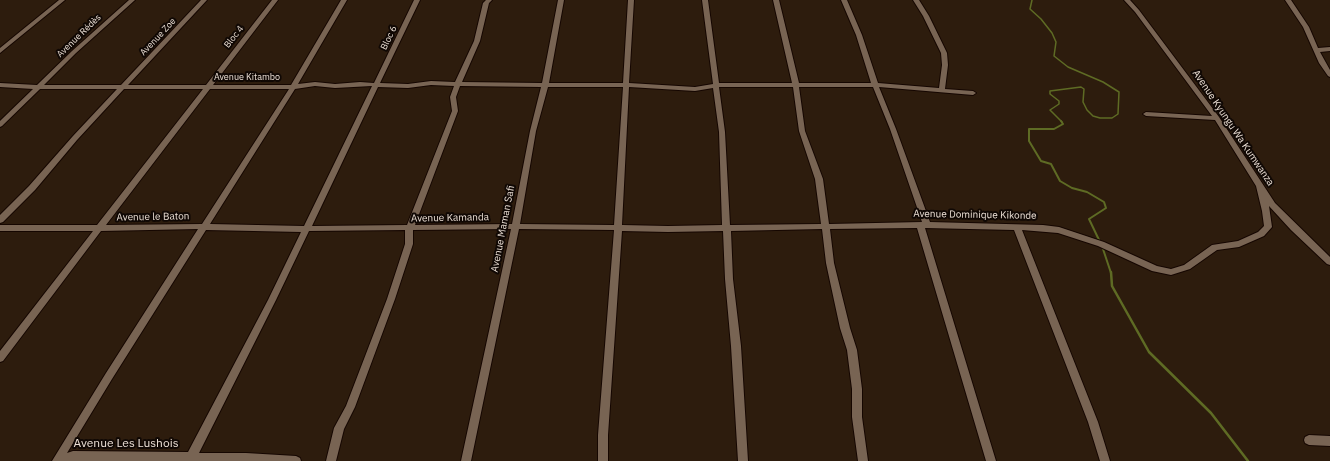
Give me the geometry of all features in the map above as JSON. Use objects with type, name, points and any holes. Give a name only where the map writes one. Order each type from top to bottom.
[{"type":"street","points":[[0,51],[62,0]]},
{"type":"street","name":"Avenue Rédès","points":[[0,125],[85,42],[132,0]]},
{"type":"street","name":"Avenue Zoe","points":[[0,220],[32,188],[75,138],[204,0]]},
{"type":"street","name":"Bloc 4","points":[[0,358],[275,0]]},
{"type":"street","name":"Avenue Kitambo","points":[[0,85],[40,87],[293,87],[344,0]]},
{"type":"street","name":"Bloc 6","points":[[189,459],[259,326],[417,0]]},
{"type":"street","points":[[331,461],[339,428],[350,408],[391,299],[409,244],[410,229],[452,120],[455,111],[452,101],[458,83],[477,41],[486,3],[489,0]]},
{"type":"street","name":"Avenue Maman Safi","points":[[466,461],[473,419],[516,226],[533,131],[545,85],[561,0]]},
{"type":"street","points":[[603,461],[603,435],[618,228],[631,0]]},
{"type":"street","points":[[705,0],[718,85],[722,132],[728,279],[736,346],[743,461]]},
{"type":"street","points":[[776,0],[796,86],[802,131],[819,179],[830,263],[837,297],[852,350],[857,389],[857,417],[863,461]]},
{"type":"street","points":[[844,0],[859,35],[875,85],[893,129],[923,225],[991,461]]},
{"type":"street","points":[[916,0],[926,16],[944,53],[945,65],[942,90]]},
{"type":"street","name":"Avenue Kyungu Wa Kumwanza","points":[[1127,0],[1137,11],[1217,118],[1260,186],[1282,216],[1330,262]]},
{"type":"street","points":[[1288,0],[1306,27],[1322,63],[1330,75]]},
{"type":"street","points":[[1317,50],[1330,49]]},
{"type":"street","points":[[57,461],[113,370],[293,87],[315,84],[335,86],[360,84],[408,86],[431,83],[627,85],[695,89],[718,85],[875,85],[973,93]]},
{"type":"street","points":[[1146,114],[1217,118]]},
{"type":"street","name":"Avenue Dominique Kikonde","points":[[618,228],[923,225],[1043,228],[1059,230],[1101,244],[1155,269],[1171,272],[1187,267],[1215,247],[1239,244],[1261,234],[1268,227],[1260,186]]},
{"type":"street","name":"Avenue Kamanda","points":[[306,229],[410,229],[516,226],[618,228]]},
{"type":"street","name":"Avenue le Baton","points":[[0,228],[205,227],[276,230],[306,229]]},
{"type":"street","points":[[1017,228],[1093,422],[1105,461]]},
{"type":"street","points":[[1309,440],[1330,441]]},
{"type":"street","name":"Avenue Les Lushois","points":[[62,461],[73,456],[189,459],[246,458],[296,461]]},
{"type":"waterway","points":[[1032,0],[1030,9],[1041,19],[1052,33],[1056,42],[1054,56],[1068,67],[1103,82],[1119,92],[1118,114],[1112,118],[1100,118],[1093,116],[1087,110],[1083,102],[1084,89],[1081,87],[1050,91],[1050,94],[1059,101],[1059,104],[1050,110],[1061,121]]},
{"type":"waterway","points":[[1061,121],[1063,124],[1054,129],[1029,129],[1029,141],[1041,161],[1051,164],[1060,181],[1072,188],[1087,192],[1104,202],[1106,208],[1089,219],[1100,242]]},
{"type":"waterway","points":[[1102,246],[1111,273]]},
{"type":"waterway","points":[[1111,272],[1112,286],[1149,352],[1211,413],[1248,461]]}]
